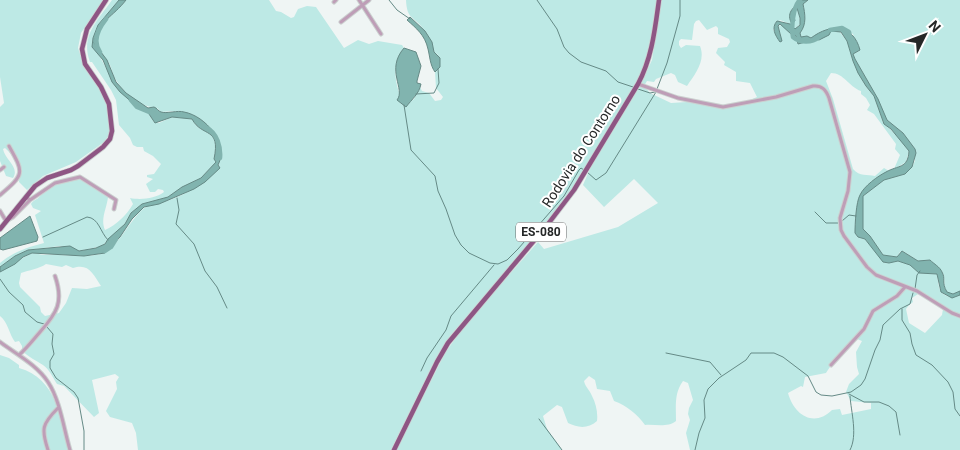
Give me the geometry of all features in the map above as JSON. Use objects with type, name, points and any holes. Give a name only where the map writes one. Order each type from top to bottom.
[{"type":"main road","points":[[0,229],[41,182],[71,170],[103,147],[110,139],[112,131],[109,104],[102,87],[86,64],[82,48],[87,29],[106,0]]},
{"type":"main road","name":"Rodovia do Contorno","points":[[394,450],[448,343],[574,190],[638,84],[651,51],[659,0]]},
{"type":"street","points":[[359,0],[382,34]]},
{"type":"street","points":[[341,22],[369,0]]},
{"type":"street","points":[[638,84],[678,98],[723,107],[821,86],[825,89],[832,106],[850,172],[848,191],[840,218],[842,233],[876,275],[922,294],[960,316]]},
{"type":"street","points":[[0,195],[17,180],[21,171],[9,146]]},
{"type":"street","points":[[0,170],[4,167]]},
{"type":"street","points":[[28,199],[55,183],[80,177],[116,200],[114,209]]},
{"type":"street","points":[[0,211],[6,221]]},
{"type":"street","points":[[19,355],[55,314],[60,294],[55,276]]},
{"type":"street","points":[[831,365],[864,329],[873,311],[898,296],[905,287]]},
{"type":"street","points":[[0,342],[34,366],[48,381],[70,450]]},
{"type":"street","points":[[48,450],[43,427],[46,420],[58,408]]},
{"type":"shaded area","points":[[0,0],[103,0],[81,33],[78,48],[83,63],[107,98],[109,135],[104,142],[76,162],[43,176],[27,190],[19,182],[19,172],[16,163],[12,155],[5,148],[3,149],[4,153],[15,170],[13,178],[6,176],[0,161],[0,107],[4,103],[0,77]]},
{"type":"shaded area","points":[[112,0],[119,0],[98,25],[92,42],[114,83],[134,104],[147,111],[154,122],[159,123],[172,117],[192,119],[215,142],[214,159],[216,162],[201,178],[182,187],[168,197],[142,204],[131,213],[125,224],[102,246],[79,251],[60,246],[28,250],[15,256],[0,267],[0,263],[15,253],[44,243],[35,215],[41,211],[33,208],[31,204],[52,186],[80,179],[108,197],[103,218],[105,230],[128,212],[133,204],[130,198],[147,198],[164,192],[158,189],[155,192],[150,192],[146,184],[153,179],[147,177],[147,175],[154,174],[161,164],[144,151],[143,147],[133,145],[130,138],[119,125],[116,100],[92,62],[90,62],[87,44],[89,36],[96,22]]},
{"type":"shaded area","points":[[119,0],[126,0],[99,29],[94,43],[107,60],[116,82],[126,93],[148,108],[154,107],[160,112],[184,112],[200,119],[218,140],[221,157],[218,165],[220,168],[194,189],[159,204],[144,207],[105,253],[84,256],[32,253],[0,272],[0,267],[15,256],[28,250],[70,246],[79,251],[96,248],[105,244],[125,224],[131,213],[142,204],[168,197],[182,187],[201,178],[216,162],[214,159],[215,142],[213,137],[196,125],[192,119],[172,117],[155,123],[147,111],[134,104],[112,82],[103,60],[92,47],[98,25]]},
{"type":"shaded area","points":[[126,0],[269,0],[276,11],[291,18],[294,17],[298,9],[307,6],[316,7],[344,48],[358,40],[369,44],[378,41],[402,45],[404,48],[397,62],[396,77],[399,92],[406,105],[414,99],[420,87],[422,91],[429,93],[435,101],[441,100],[443,97],[436,88],[435,72],[437,71],[438,55],[434,52],[426,33],[409,15],[406,0],[657,0],[649,50],[640,76],[575,186],[554,214],[450,336],[433,364],[391,450],[138,450],[136,433],[132,423],[110,417],[106,411],[117,389],[116,382],[119,377],[115,374],[92,380],[99,413],[94,417],[64,386],[57,384],[45,367],[22,351],[19,341],[15,342],[13,339],[5,321],[0,316],[0,272],[33,253],[85,256],[105,252],[115,244],[143,209],[188,192],[219,167],[219,142],[214,133],[194,116],[177,111],[161,112],[157,108],[145,105],[128,95],[119,85],[110,65],[95,46],[97,32]],"holes":[[[46,264],[62,267],[66,265],[73,268],[87,268],[101,286],[87,289],[72,288],[66,303],[59,313],[45,316],[41,312],[40,307],[20,287],[21,273]]]},
{"type":"shaded area","points":[[661,0],[802,0],[792,9],[789,17],[795,21],[793,11],[796,8],[799,9],[800,24],[795,29],[790,24],[780,20],[773,30],[781,36],[778,26],[782,25],[796,36],[798,44],[816,39],[819,40],[831,31],[839,31],[847,41],[853,61],[866,86],[874,96],[883,122],[905,144],[909,151],[906,162],[894,169],[900,155],[895,149],[896,144],[874,114],[867,110],[870,105],[866,98],[861,94],[861,91],[839,75],[831,73],[826,81],[853,169],[861,174],[875,176],[884,168],[889,171],[876,179],[860,195],[855,231],[858,237],[865,239],[885,263],[898,261],[910,265],[919,273],[937,274],[942,293],[951,297],[960,295],[960,450],[690,450],[686,433],[690,420],[689,408],[693,400],[688,383],[683,381],[678,390],[676,421],[665,425],[645,425],[631,411],[614,401],[610,391],[597,389],[595,380],[589,376],[584,381],[595,402],[597,421],[594,424],[579,427],[568,423],[562,407],[557,405],[543,416],[547,429],[562,450],[396,450],[445,353],[465,325],[538,242],[544,249],[618,227],[658,203],[634,179],[604,207],[583,185],[592,164],[652,60]],"holes":[[[699,20],[707,30],[716,26],[718,34],[729,39],[730,42],[727,47],[718,48],[716,53],[725,62],[724,65],[736,72],[736,81],[750,83],[757,97],[741,104],[719,107],[687,102],[671,103],[650,93],[644,86],[647,81],[654,82],[656,79],[671,73],[675,75],[678,82],[687,86],[699,67],[702,57],[700,46],[686,45],[681,48],[679,41],[681,39],[692,40],[694,24]],[[918,294],[930,298],[943,309],[942,315],[925,333],[909,323],[906,309],[913,302],[912,298]],[[857,339],[862,341],[856,352],[859,374],[849,384],[846,392],[851,401],[871,403],[871,409],[842,415],[840,409],[832,410],[818,418],[812,418],[800,413],[791,401],[788,393],[801,386],[803,387],[805,377],[826,373],[839,354],[852,341]]]},
{"type":"shaded area","points":[[802,0],[808,0],[803,4],[805,19],[800,33],[801,37],[807,36],[811,38],[833,28],[847,31],[852,35],[857,41],[860,50],[853,54],[855,59],[878,99],[887,120],[903,133],[915,149],[916,153],[912,167],[905,174],[884,180],[863,196],[863,229],[883,255],[897,257],[902,251],[918,261],[930,260],[941,270],[947,292],[953,294],[960,291],[960,295],[952,298],[941,292],[937,274],[919,273],[910,265],[898,261],[883,262],[865,239],[858,237],[855,233],[857,208],[862,192],[879,176],[902,166],[907,161],[909,151],[891,129],[884,124],[874,96],[858,73],[847,41],[841,32],[831,31],[829,35],[819,40],[816,39],[798,44],[796,36],[780,24],[778,26],[782,41],[780,42],[774,32],[775,24],[777,21],[790,24],[795,29],[800,25],[797,8],[793,11],[795,21],[791,22],[790,12]]},
{"type":"shaded area","points":[[808,0],[960,0],[960,291],[953,294],[948,293],[942,272],[930,260],[918,261],[903,251],[897,257],[883,255],[863,229],[863,196],[884,180],[905,174],[915,161],[915,149],[903,133],[887,120],[853,54],[859,51],[853,34],[841,29],[832,28],[811,38],[801,38],[800,33],[804,18],[803,4]]},
{"type":"shaded area","points":[[410,17],[425,31],[432,42],[434,52],[440,58],[440,67],[435,72],[425,40],[420,32],[407,20]]},
{"type":"shaded area","points":[[404,48],[416,52],[421,66],[417,81],[417,83],[421,84],[420,88],[406,107],[397,100],[399,90],[396,71],[396,64]]},
{"type":"shaded area","points":[[30,216],[38,237],[37,241],[3,250],[0,249],[0,238]]},
{"type":"shaded area","points":[[0,355],[9,358],[19,365],[19,368],[32,373],[49,390],[59,412],[69,450],[0,450]]},
{"type":"waterway","points":[[389,0],[397,10],[410,19]]},
{"type":"waterway","points":[[537,0],[557,29],[564,47],[569,53],[581,62],[606,71],[618,82],[633,87]]},
{"type":"waterway","points":[[657,89],[667,63],[680,16],[680,0]]},
{"type":"waterway","points":[[800,0],[793,17],[793,37],[806,41],[819,37]]},
{"type":"waterway","points":[[100,52],[96,39],[106,19]]},
{"type":"waterway","points":[[830,30],[842,28],[849,32],[850,37]]},
{"type":"waterway","points":[[416,94],[434,93],[439,83],[438,69]]},
{"type":"waterway","points":[[638,89],[650,93],[655,92]]},
{"type":"waterway","points":[[587,172],[596,180],[606,173],[656,92]]},
{"type":"waterway","points":[[131,100],[137,107],[154,114]]},
{"type":"waterway","points":[[404,105],[411,150],[435,176],[438,191],[455,235],[469,253],[490,263],[498,264],[507,260],[564,196],[579,170],[581,168],[584,170]]},
{"type":"waterway","points":[[207,128],[218,141],[220,158]]},
{"type":"waterway","points":[[177,198],[179,210],[176,224],[194,244],[205,271],[217,287],[227,308]]},
{"type":"waterway","points":[[815,212],[826,223],[839,223]]},
{"type":"waterway","points":[[842,221],[849,215],[856,216]]},
{"type":"waterway","points":[[43,237],[87,217],[97,223],[108,240]]},
{"type":"waterway","points":[[105,251],[111,247],[116,239]]},
{"type":"waterway","points":[[421,371],[427,358],[446,330],[451,316],[494,265]]},
{"type":"waterway","points":[[915,289],[917,275],[920,271]]},
{"type":"waterway","points":[[0,279],[9,292],[23,305],[25,312],[37,322],[44,324]]},
{"type":"waterway","points":[[695,450],[705,418],[704,400],[708,389],[719,378],[746,360],[751,353],[774,353],[783,357],[808,376],[816,392],[821,395],[832,396],[851,392],[861,385],[865,379],[880,340],[883,325],[900,309],[910,304],[913,293]]},
{"type":"waterway","points":[[902,309],[902,320],[910,333],[916,355],[932,365],[948,382],[953,392],[955,409],[960,416]]},
{"type":"waterway","points":[[47,327],[53,334],[54,354],[50,361],[50,368],[56,378],[74,392],[78,398],[84,431],[84,450]]},
{"type":"waterway","points":[[666,353],[710,362],[721,375]]},
{"type":"waterway","points":[[849,394],[864,402],[879,402],[889,406],[896,412],[900,435]]},
{"type":"waterway","points":[[850,396],[854,431],[850,450]]},
{"type":"waterway","points":[[539,419],[562,450]]}]
